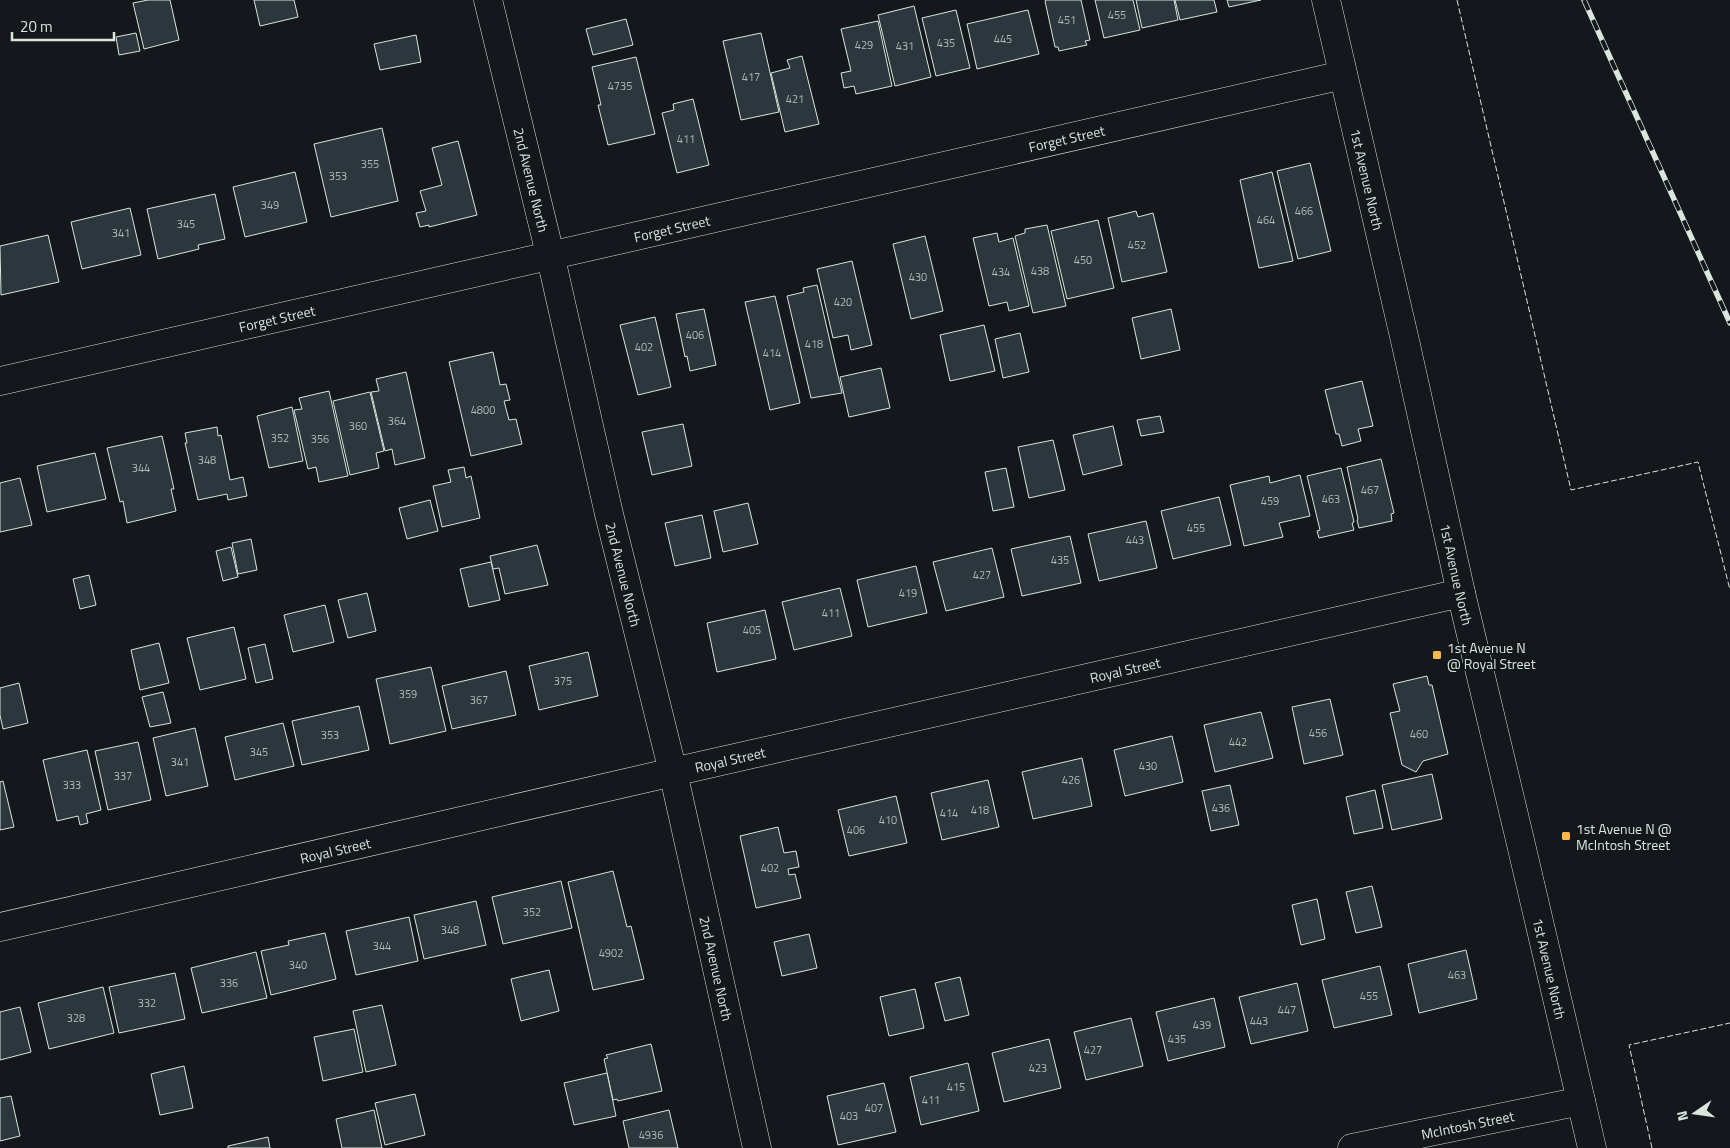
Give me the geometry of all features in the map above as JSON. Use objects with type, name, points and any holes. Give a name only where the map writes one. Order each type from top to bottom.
[{"type":"street","name":"2nd Avenue North","points":[[488,0],[550,254],[609,514],[673,772],[757,1148]]},
{"type":"street","name":"1st Avenue North","points":[[1326,0],[1406,345],[1460,593],[1592,1148]]},
{"type":"street","name":"Forget Street","points":[[0,381],[550,254],[1343,75]]},
{"type":"street","name":"Royal Street","points":[[0,927],[1460,593]]},
{"type":"street","name":"McIntosh Street","points":[[1352,1148],[1581,1101]]},
{"type":"building","points":[[148,0],[170,0],[179,40],[144,49],[133,3]]},
{"type":"building","points":[[254,0],[294,0],[298,17],[260,26]]},
{"type":"building","points":[[1046,0],[1081,0],[1090,40],[1085,41],[1087,45],[1059,51],[1058,47],[1055,47]]},
{"type":"building","points":[[1095,0],[1133,0],[1140,30],[1104,38]]},
{"type":"building","points":[[1136,0],[1174,0],[1178,20],[1142,28]]},
{"type":"building","points":[[1175,0],[1214,0],[1217,12],[1180,20]]},
{"type":"building","points":[[1227,0],[1261,0],[1229,7]]},
{"type":"building","points":[[914,6],[931,77],[895,86],[878,15]]},
{"type":"building","points":[[956,10],[970,68],[936,76],[922,18]]},
{"type":"building","points":[[1028,10],[1039,54],[977,69],[967,24]]},
{"type":"building","points":[[626,19],[633,45],[593,55],[586,29]]},
{"type":"building","points":[[878,21],[892,86],[856,94],[854,86],[844,88],[841,73],[851,71],[841,29]]},
{"type":"building","points":[[136,33],[140,51],[119,55],[116,37]]},
{"type":"building","points":[[761,33],[779,112],[741,120],[723,41]]},
{"type":"building","points":[[416,35],[421,62],[380,70],[374,44]]},
{"type":"building","points":[[802,56],[819,124],[785,132],[771,73],[790,68],[787,60]]},
{"type":"building","points":[[636,57],[655,134],[608,145],[598,105],[601,105],[592,67]]},
{"type":"building","points":[[693,99],[709,165],[677,173],[662,113],[674,110],[673,104]]},
{"type":"building","points":[[382,128],[398,201],[331,217],[314,144]]},
{"type":"building","points":[[458,141],[477,215],[429,227],[429,225],[420,227],[416,213],[426,211],[420,191],[442,185],[432,148]]},
{"type":"building","points":[[1310,163],[1331,251],[1298,259],[1277,171]]},
{"type":"building","points":[[295,172],[307,222],[245,237],[233,187]]},
{"type":"building","points":[[1272,172],[1293,261],[1259,268],[1240,180]]},
{"type":"building","points":[[215,194],[225,239],[198,245],[199,249],[158,259],[147,209]]},
{"type":"building","points":[[130,208],[141,255],[82,269],[71,222]]},
{"type":"building","points":[[1136,211],[1138,217],[1153,213],[1167,272],[1122,282],[1108,218]]},
{"type":"building","points":[[1098,220],[1114,288],[1067,299],[1051,231]]},
{"type":"building","points":[[1047,225],[1066,306],[1033,313],[1015,236],[1025,233],[1025,229]]},
{"type":"building","points":[[997,233],[999,242],[1013,238],[1029,306],[1009,311],[1007,302],[989,306],[973,238]]},
{"type":"building","points":[[48,235],[59,282],[1,295],[0,246]]},
{"type":"building","points":[[925,236],[943,311],[911,319],[893,244]]},
{"type":"building","points":[[852,261],[872,345],[851,350],[848,335],[833,338],[817,269]]},
{"type":"building","points":[[817,285],[842,393],[811,398],[787,296],[804,292],[803,288]]},
{"type":"building","points":[[775,296],[800,403],[770,410],[745,302]]},
{"type":"building","points":[[704,309],[716,365],[690,371],[687,356],[685,357],[676,314]]},
{"type":"building","points":[[1171,309],[1180,350],[1141,359],[1132,318]]},
{"type":"building","points":[[655,317],[671,387],[638,395],[620,325]]},
{"type":"building","points":[[984,325],[995,371],[950,381],[940,335]]},
{"type":"building","points":[[1020,333],[1029,372],[1003,378],[995,339]]},
{"type":"building","points":[[493,352],[500,385],[506,384],[510,400],[504,401],[509,420],[516,419],[522,444],[471,456],[449,362]]},
{"type":"building","points":[[881,368],[890,408],[849,417],[840,377]]},
{"type":"building","points":[[406,372],[425,458],[395,465],[392,449],[385,451],[371,392],[379,391],[376,379]]},
{"type":"building","points":[[1362,381],[1373,426],[1358,429],[1361,441],[1342,446],[1339,434],[1336,434],[1325,390]]},
{"type":"building","points":[[329,391],[348,476],[319,482],[316,467],[308,469],[294,410],[302,409],[299,398]]},
{"type":"building","points":[[370,392],[384,451],[376,453],[379,468],[350,475],[333,401]]},
{"type":"building","points":[[292,407],[303,461],[269,468],[257,416]]},
{"type":"building","points":[[1160,416],[1164,432],[1141,436],[1137,420]]},
{"type":"building","points":[[683,424],[692,466],[652,475],[642,432]]},
{"type":"building","points":[[1113,426],[1122,465],[1083,475],[1073,435]]},
{"type":"building","points":[[217,427],[218,436],[221,435],[230,480],[243,477],[247,496],[228,500],[227,494],[198,500],[185,443],[187,443],[185,433]]},
{"type":"building","points":[[162,436],[174,489],[171,489],[176,511],[127,523],[123,501],[120,502],[107,448]]},
{"type":"building","points":[[1053,440],[1065,490],[1029,498],[1018,447]]},
{"type":"building","points":[[95,453],[106,499],[47,512],[37,466]]},
{"type":"building","points":[[1381,459],[1394,513],[1391,514],[1392,521],[1359,528],[1347,467]]},
{"type":"building","points":[[464,467],[466,478],[471,476],[480,518],[442,527],[433,486],[451,482],[448,470]]},
{"type":"building","points":[[1006,468],[1014,507],[993,511],[985,472]]},
{"type":"building","points":[[1341,468],[1354,522],[1352,523],[1354,530],[1319,538],[1317,531],[1320,530],[1307,476]]},
{"type":"building","points":[[1300,475],[1310,516],[1279,523],[1283,537],[1244,546],[1230,485],[1269,476],[1270,483]]},
{"type":"building","points":[[20,478],[32,525],[0,532],[0,483]]},
{"type":"building","points":[[1219,497],[1231,545],[1173,559],[1161,511]]},
{"type":"building","points":[[430,500],[438,531],[407,539],[399,508]]},
{"type":"building","points":[[748,503],[758,544],[723,552],[714,511]]},
{"type":"building","points":[[702,515],[711,558],[675,566],[665,523]]},
{"type":"building","points":[[1146,521],[1157,568],[1099,581],[1088,534]]},
{"type":"building","points":[[1070,536],[1081,583],[1022,596],[1011,549]]},
{"type":"building","points":[[251,539],[257,570],[238,574],[232,543]]},
{"type":"building","points":[[537,545],[548,585],[505,594],[499,568],[493,569],[490,556]]},
{"type":"building","points":[[231,547],[238,577],[223,581],[216,551]]},
{"type":"building","points":[[992,548],[1004,597],[946,611],[933,562]]},
{"type":"building","points":[[491,562],[500,600],[469,607],[460,569]]},
{"type":"building","points":[[916,566],[927,613],[868,627],[857,580]]},
{"type":"building","points":[[89,575],[96,605],[80,609],[73,579]]},
{"type":"building","points":[[840,588],[852,636],[794,650],[782,602]]},
{"type":"building","points":[[367,593],[376,631],[348,638],[338,600]]},
{"type":"building","points":[[325,605],[334,642],[293,652],[284,615]]},
{"type":"building","points":[[765,610],[776,659],[717,672],[707,623]]},
{"type":"building","points":[[234,627],[246,679],[200,690],[187,638]]},
{"type":"building","points":[[159,643],[169,683],[140,690],[131,650]]},
{"type":"building","points":[[265,644],[273,679],[256,683],[248,648]]},
{"type":"building","points":[[588,652],[598,696],[539,710],[529,666]]},
{"type":"building","points":[[431,667],[446,731],[390,744],[376,679]]},
{"type":"building","points":[[506,671],[516,715],[452,729],[442,686]]},
{"type":"building","points":[[1427,676],[1429,685],[1432,685],[1448,754],[1423,761],[1416,772],[1402,765],[1390,713],[1400,711],[1393,684]]},
{"type":"building","points":[[19,683],[28,723],[3,729],[0,715],[0,688]]},
{"type":"building","points":[[163,692],[171,723],[150,727],[142,697]]},
{"type":"building","points":[[1330,699],[1343,755],[1304,764],[1292,707]]},
{"type":"building","points":[[359,706],[369,750],[302,765],[292,721]]},
{"type":"building","points":[[1261,712],[1273,758],[1215,772],[1204,725]]},
{"type":"building","points":[[283,723],[294,766],[235,780],[225,737]]},
{"type":"building","points":[[195,728],[208,786],[166,796],[153,738]]},
{"type":"building","points":[[1172,736],[1183,782],[1125,796],[1114,750]]},
{"type":"building","points":[[138,742],[151,800],[108,810],[95,751]]},
{"type":"building","points":[[87,750],[101,810],[86,814],[88,823],[80,825],[78,816],[57,821],[43,760]]},
{"type":"building","points":[[1082,758],[1092,806],[1033,819],[1022,772]]},
{"type":"building","points":[[1432,774],[1442,819],[1392,830],[1382,785]]},
{"type":"building","points":[[988,780],[999,827],[942,840],[931,793]]},
{"type":"building","points":[[3,781],[14,827],[0,830],[0,782]]},
{"type":"building","points":[[1230,785],[1239,825],[1211,831],[1202,791]]},
{"type":"building","points":[[1375,790],[1383,828],[1354,834],[1346,797]]},
{"type":"building","points":[[896,796],[907,843],[849,856],[838,810]]},
{"type":"building","points":[[778,827],[784,853],[796,851],[799,867],[788,869],[789,875],[795,874],[801,898],[756,908],[740,836]]},
{"type":"building","points":[[613,871],[627,927],[631,926],[644,979],[593,990],[568,882]]},
{"type":"building","points":[[561,881],[572,928],[503,944],[492,897]]},
{"type":"building","points":[[1372,886],[1382,927],[1356,933],[1346,892]]},
{"type":"building","points":[[1317,899],[1325,939],[1301,945],[1292,905]]},
{"type":"building","points":[[476,901],[486,945],[424,959],[414,915]]},
{"type":"building","points":[[409,917],[418,961],[356,975],[346,931]]},
{"type":"building","points":[[325,933],[336,979],[271,995],[261,951],[289,945],[288,941]]},
{"type":"building","points":[[809,934],[817,968],[782,976],[774,942]]},
{"type":"building","points":[[1466,950],[1477,999],[1419,1013],[1408,964]]},
{"type":"building","points":[[256,952],[267,998],[202,1013],[191,968]]},
{"type":"building","points":[[1380,966],[1392,1015],[1334,1028],[1322,980]]},
{"type":"building","points":[[549,970],[559,1011],[521,1021],[511,979]]},
{"type":"building","points":[[175,973],[185,1019],[119,1033],[109,987]]},
{"type":"building","points":[[960,977],[969,1015],[945,1021],[935,983]]},
{"type":"building","points":[[1297,983],[1308,1031],[1251,1044],[1239,997]]},
{"type":"building","points":[[103,987],[114,1033],[49,1049],[38,1003]]},
{"type":"building","points":[[915,989],[924,1028],[889,1036],[880,997]]},
{"type":"building","points":[[1214,998],[1225,1047],[1168,1061],[1156,1012]]},
{"type":"building","points":[[382,1005],[396,1065],[366,1072],[353,1011]]},
{"type":"building","points":[[20,1007],[31,1052],[0,1060],[0,1012]]},
{"type":"building","points":[[1131,1018],[1143,1066],[1086,1080],[1074,1032]]},
{"type":"building","points":[[354,1029],[363,1072],[323,1081],[314,1037]]},
{"type":"building","points":[[1049,1039],[1061,1088],[1004,1102],[992,1053]]},
{"type":"building","points":[[651,1044],[662,1091],[618,1101],[617,1099],[613,1100],[604,1059],[608,1058],[606,1055]]},
{"type":"building","points":[[968,1063],[979,1111],[921,1125],[910,1077]]},
{"type":"building","points":[[184,1066],[193,1108],[160,1115],[151,1074]]},
{"type":"building","points":[[607,1073],[616,1116],[574,1125],[564,1083]]},
{"type":"building","points":[[884,1083],[896,1132],[838,1145],[827,1096]]},
{"type":"building","points":[[415,1094],[425,1135],[385,1145],[375,1103]]},
{"type":"building","points":[[11,1096],[20,1136],[0,1141],[0,1098]]},
{"type":"building","points":[[374,1110],[382,1148],[342,1148],[336,1119]]},
{"type":"building","points":[[669,1110],[678,1148],[629,1148],[623,1121]]},
{"type":"building","points":[[268,1137],[270,1148],[228,1148],[228,1146]]},
{"type":"railway","points":[[1584,0],[1730,323]]},
{"type":"fence","points":[[1457,0],[1571,490],[1698,462],[1730,590]]},
{"type":"fence","points":[[1652,1148],[1629,1045],[1730,1023]]},
{"type":"place","name":"1st Avenue N @ Royal Street","points":[[1437,655]]},
{"type":"place","name":"1st Avenue N @ McIntosh Street","points":[[1566,836]]}]
